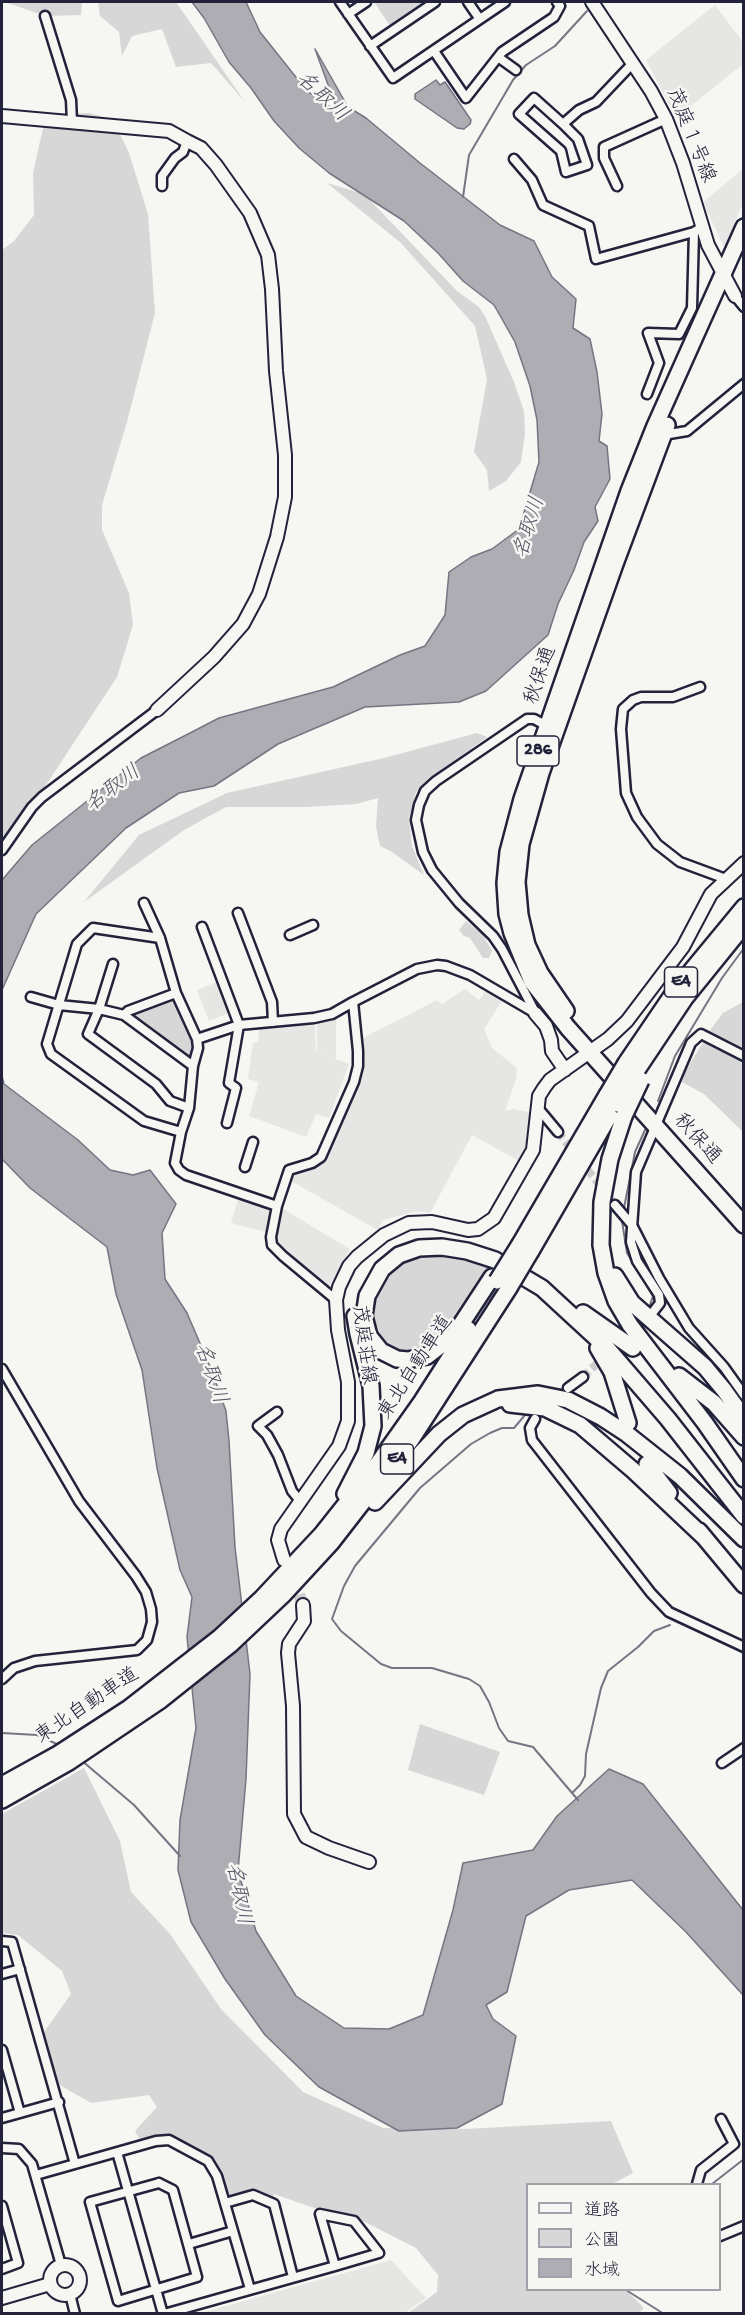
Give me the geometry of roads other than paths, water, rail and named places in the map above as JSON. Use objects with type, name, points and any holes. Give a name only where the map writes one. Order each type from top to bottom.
[{"type":"highway","name":"秋保通","points":[[594,1050],[540,973],[527,945],[520,915],[517,882],[521,844],[541,774],[615,564],[744,227]]},
{"type":"highway","name":"秋保通","points":[[744,252],[725,280],[656,426],[629,491],[522,798],[508,852],[505,883],[507,914],[512,933],[532,982],[557,1015],[594,1050],[657,1120],[744,1210]]},
{"type":"highway","name":"東北自動車道","points":[[2,1800],[63,1758],[219,1638],[264,1609],[282,1578],[322,1534],[382,1458],[445,1367],[522,1245],[616,1105],[677,988],[704,952],[744,907]]},
{"type":"highway","name":"E4","points":[[634,1072],[662,1043],[714,961],[744,925]]},
{"type":"highway","points":[[634,1072],[616,1105],[605,1181],[601,1218],[603,1260],[610,1288],[622,1313],[744,1479]]},
{"type":"highway","name":"東北自動車道","points":[[522,1245],[560,1163],[616,1105]]},
{"type":"highway","name":"秋保通","points":[[657,1120],[744,1225]]},
{"type":"highway","points":[[601,1218],[608,1257],[625,1294],[640,1312],[705,1367],[724,1390],[743,1426]]},
{"type":"highway","points":[[282,1578],[347,1490],[370,1440],[373,1426],[373,1400],[355,1310],[360,1287],[376,1262],[392,1249],[411,1241],[434,1238],[460,1241],[487,1249],[515,1262],[633,1348]]},
{"type":"highway","points":[[499,1282],[454,1335],[427,1356],[408,1360],[397,1359],[381,1351],[369,1336],[364,1316],[370,1287],[390,1261],[408,1251],[430,1247],[468,1251],[513,1269],[542,1288],[618,1360],[668,1419],[744,1516]]},
{"type":"highway","name":"東北自動車道","points":[[2,1785],[63,1758],[161,1700],[230,1645],[331,1543],[386,1474],[434,1407],[499,1282]]},
{"type":"highway","points":[[542,1288],[584,1330],[600,1351],[618,1385],[628,1423]]},
{"type":"highway","points":[[562,1296],[634,1367],[744,1504]]},
{"type":"highway","points":[[679,1376],[743,1426]]},
{"type":"highway","points":[[264,1609],[439,1434],[474,1408],[512,1396],[538,1394],[554,1396],[585,1407],[627,1434],[680,1476],[744,1539]]},
{"type":"highway","points":[[412,1463],[447,1433],[477,1413],[511,1404],[545,1408],[568,1418],[593,1435],[705,1538]]},
{"type":"highway","points":[[647,1464],[742,1583]]},
{"type":"street","points":[[340,2],[393,78],[505,2]]},
{"type":"street","points":[[348,14],[366,2]]},
{"type":"street","points":[[370,46],[435,2]]},
{"type":"street","points":[[468,2],[479,18]]},
{"type":"street","points":[[434,51],[466,98],[498,57],[554,17],[560,6],[557,2]]},
{"type":"street","name":"茂庭１号線","points":[[592,2],[633,63],[666,119],[683,163],[698,230],[725,280]]},
{"type":"street","points":[[45,16],[71,100],[72,123]]},
{"type":"street","points":[[498,57],[516,70]]},
{"type":"street","points":[[563,124],[579,110],[596,102],[633,63]]},
{"type":"street","points":[[534,98],[563,124],[578,139],[587,165],[566,172],[561,151],[519,114],[534,98]]},
{"type":"street","points":[[2,116],[170,131],[201,148],[216,165],[250,213],[268,255],[276,371],[285,455],[285,497],[267,570],[259,594],[243,624],[214,657],[157,710],[42,797],[32,807],[2,850]]},
{"type":"street","points":[[617,186],[604,158],[604,147],[666,119]]},
{"type":"street","points":[[162,186],[162,176],[175,158],[183,152],[187,141]]},
{"type":"street","points":[[514,159],[532,180],[543,205],[589,226],[596,259],[698,230],[692,308],[679,334],[648,333],[659,363],[647,394]]},
{"type":"street","points":[[725,280],[744,307]]},
{"type":"street","points":[[663,435],[687,431],[744,384]]},
{"type":"street","points":[[700,687],[673,697],[640,697],[623,709],[621,729],[626,793],[637,817],[657,844],[680,861],[726,879]]},
{"type":"street","points":[[547,726],[534,719],[527,719],[436,781],[425,791],[416,820],[423,852],[432,870],[459,903],[493,936],[502,949],[535,1013],[546,1026],[552,1051],[565,1070]]},
{"type":"street","name":"茂庭荘線","points":[[284,1560],[279,1547],[278,1534],[339,1446],[348,1421],[348,1382],[338,1330],[336,1300],[343,1277],[357,1257],[396,1228],[420,1221],[468,1230],[487,1225],[501,1208],[530,1159],[536,1139],[539,1096],[544,1088],[627,1022],[683,947],[711,894],[744,863]]},
{"type":"street","points":[[144,903],[160,938],[176,993],[197,1039],[198,1048],[193,1066],[189,1108],[181,1132],[175,1163],[179,1170],[228,1191],[277,1206]]},
{"type":"street","points":[[238,913],[272,1002],[273,1022]]},
{"type":"street","points":[[290,935],[313,925]]},
{"type":"street","points":[[202,927],[239,1025],[229,1083],[236,1088],[227,1123]]},
{"type":"street","points":[[160,938],[93,928],[77,944],[47,1044],[51,1054],[144,1121],[181,1132]]},
{"type":"street","points":[[112,964],[99,1009],[88,1034],[156,1084],[170,1101],[189,1108]]},
{"type":"street","points":[[197,1039],[239,1025],[314,1018],[332,1014],[417,969],[437,965],[470,975],[535,1013]]},
{"type":"street","points":[[124,1015],[128,1011],[176,993]]},
{"type":"street","points":[[31,997],[59,1005],[99,1009],[124,1015],[193,1066]]},
{"type":"street","points":[[336,1300],[315,1285],[272,1245],[277,1206],[289,1170],[312,1163],[321,1157],[354,1082],[358,1066],[358,1051],[354,1002]]},
{"type":"street","points":[[653,1312],[660,1303],[659,1294],[637,1261],[632,1242],[636,1172],[691,1043],[702,1034],[744,1056]]},
{"type":"street","points":[[538,1108],[558,1132]]},
{"type":"street","points":[[244,1167],[253,1143]]},
{"type":"street","points":[[615,1205],[632,1225],[688,1328],[724,1367],[744,1395]]},
{"type":"street","points":[[2,1370],[79,1501],[146,1592],[152,1609],[153,1622],[147,1640],[137,1650],[35,1661],[14,1668],[2,1678]]},
{"type":"street","points":[[568,1388],[583,1377]]},
{"type":"street","points":[[277,1412],[258,1426],[267,1435],[278,1455],[292,1491],[301,1502]]},
{"type":"street","points":[[535,1419],[530,1428],[532,1440],[651,1593],[669,1612],[744,1647]]},
{"type":"street","points":[[303,1605],[304,1621],[289,1644],[288,1653],[293,1706],[294,1814],[306,1837],[369,1862]]},
{"type":"street","points":[[722,1763],[744,1748]]},
{"type":"street","points":[[2,1941],[12,1942],[75,2164]]},
{"type":"street","points":[[2,1974],[20,1969]]},
{"type":"street","points":[[2,2050],[20,2113]]},
{"type":"street","points":[[2,2118],[59,2102]]},
{"type":"street","points":[[697,2183],[701,2170],[734,2144],[721,2119]]},
{"type":"street","points":[[36,2175],[156,2140],[169,2140],[208,2161],[217,2176],[250,2289]]},
{"type":"street","points":[[2,2148],[11,2147],[26,2155],[36,2175],[61,2265]]},
{"type":"street","points":[[117,2152],[163,2313],[334,2266],[379,2253],[354,2222],[320,2214],[334,2266]]},
{"type":"street","points":[[159,2182],[173,2190],[189,2244],[197,2277],[118,2301],[90,2202],[159,2182]]},
{"type":"street","points":[[225,2203],[253,2195],[274,2204],[293,2277]]},
{"type":"street","points":[[2,2206],[18,2263],[2,2269]]},
{"type":"street","points":[[721,2236],[744,2226]]},
{"type":"street","points":[[189,2244],[233,2231]]},
{"type":"street","points":[[61,2265],[71,2266],[80,2278],[78,2288],[70,2294],[61,2295],[50,2284],[53,2270],[61,2265]]},
{"type":"street","points":[[2,2298],[50,2284]]},
{"type":"street","points":[[70,2294],[75,2313]]},
{"type":"water","name":"名取川","points":[[192,2],[246,2],[260,32],[307,91],[338,112],[315,49],[348,107],[366,118],[500,225],[534,241],[552,277],[576,299],[573,328],[590,339],[602,414],[599,441],[607,446],[610,479],[595,507],[598,521],[584,542],[558,604],[548,635],[486,691],[459,702],[365,707],[278,744],[214,786],[179,793],[126,828],[36,914],[2,990],[2,880],[32,845],[141,758],[219,718],[333,687],[400,655],[425,646],[445,615],[449,572],[471,557],[492,549],[519,529],[539,462],[537,420],[530,386],[515,342],[494,305],[463,281],[438,253],[404,221],[329,173],[299,148],[274,121],[229,62],[204,18]]},
{"type":"water","points":[[436,80],[440,85],[445,82],[471,120],[464,129],[457,128],[415,99],[415,94]]},
{"type":"water","name":"名取川","points":[[2,1076],[4,1084],[78,1140],[110,1170],[133,1175],[150,1170],[176,1204],[162,1233],[165,1279],[187,1313],[212,1371],[226,1411],[229,1441],[235,1547],[250,1674],[246,1779],[238,1871],[256,1931],[296,1996],[344,2028],[389,2029],[423,2015],[453,1910],[463,1863],[533,1850],[557,1816],[609,1769],[643,1784],[743,1910],[743,1995],[686,1932],[632,1880],[569,1890],[526,1916],[507,1992],[486,2005],[493,2019],[516,2036],[502,2104],[457,2128],[399,2131],[319,2087],[265,2035],[225,1979],[191,1922],[178,1870],[180,1820],[196,1728],[187,1637],[192,1597],[180,1570],[157,1468],[142,1370],[116,1294],[107,1247],[30,1188],[2,1159]]},
{"type":"waterway","points":[[463,197],[469,155],[513,80],[526,65],[555,46],[587,11]]},
{"type":"waterway","points":[[658,1101],[675,1056],[722,978],[744,948]]},
{"type":"waterway","points":[[624,1208],[635,1152],[645,1130]]},
{"type":"waterway","points":[[622,1221],[627,1253],[653,1296],[650,1305]]},
{"type":"waterway","points":[[525,1415],[514,1428],[502,1428],[471,1444],[420,1488],[355,1566],[344,1586],[332,1619],[341,1631],[381,1664],[392,1668],[432,1668],[469,1679],[480,1686],[499,1728],[508,1741],[533,1747],[578,1800]]},
{"type":"waterway","points":[[572,1793],[585,1776],[586,1754],[601,1688],[608,1671],[654,1631],[670,1625]]},
{"type":"waterway","points":[[2,1733],[37,1735],[59,1745]]},
{"type":"waterway","points":[[81,1760],[134,1805],[180,1856]]},
{"type":"waterway","points":[[713,2183],[744,2159]]},
{"type":"waterway","points":[[628,2291],[664,2314]]},
{"type":"tunnel","points":[[558,1132],[615,1205]]},
{"type":"tunnel","points":[[583,1377],[606,1355]]},
{"type":"tunnel","points":[[292,1578],[303,1605]]}]
